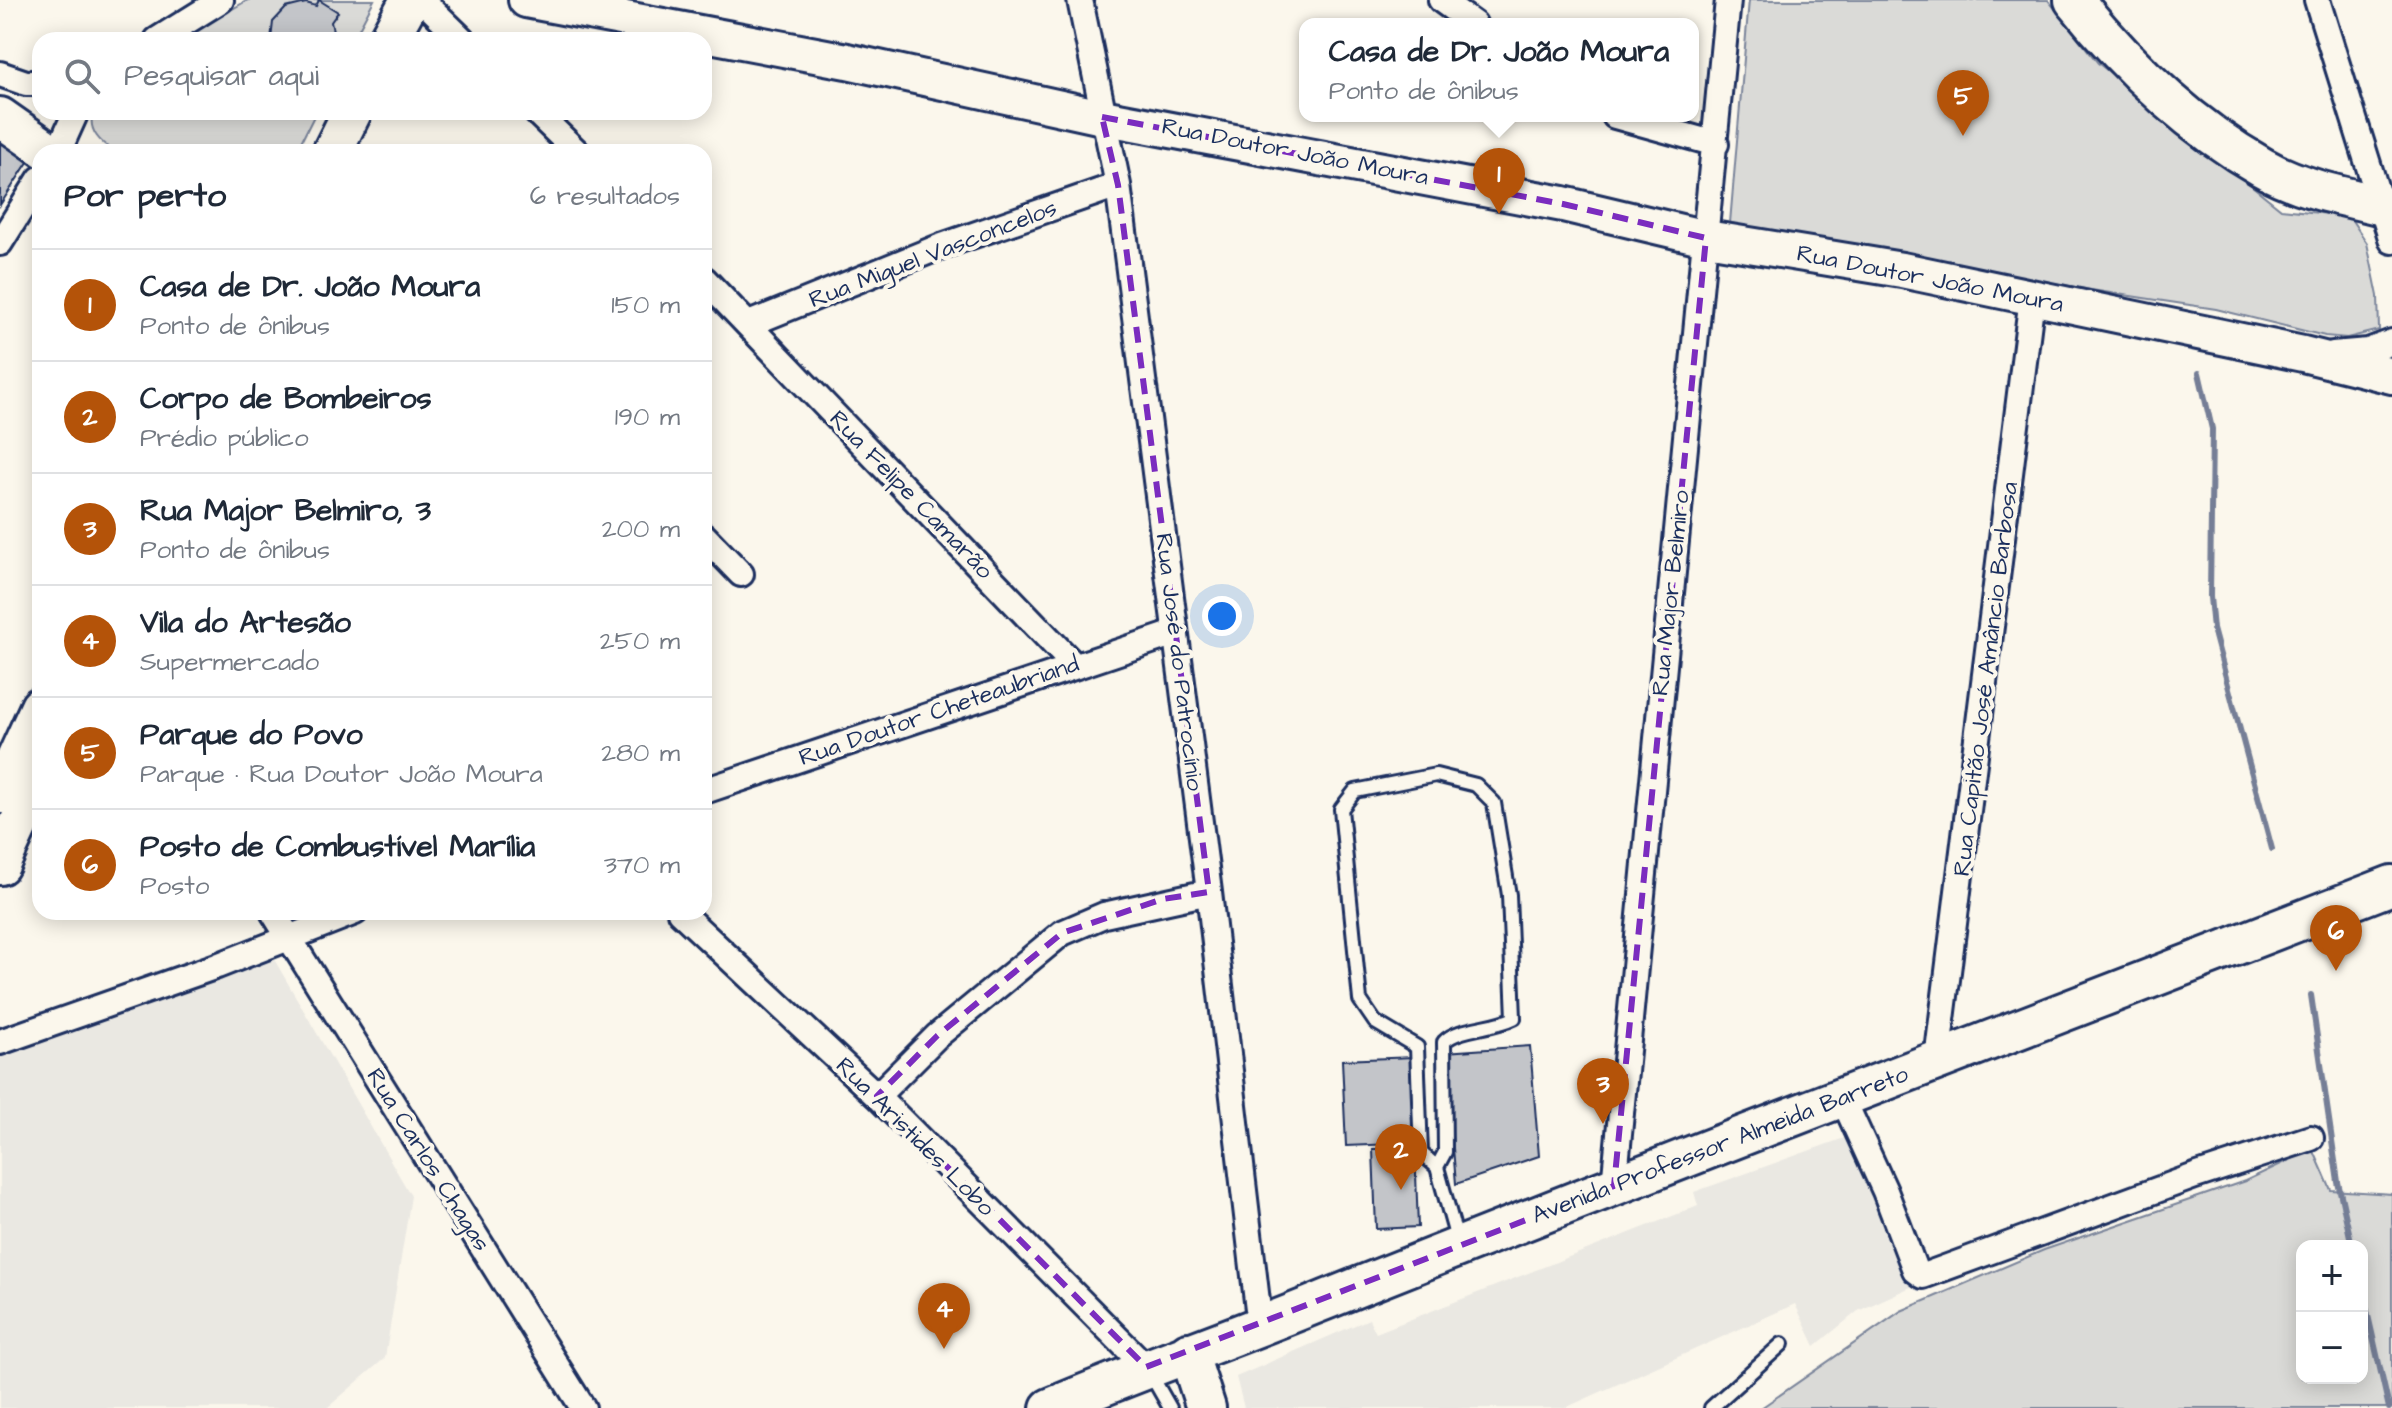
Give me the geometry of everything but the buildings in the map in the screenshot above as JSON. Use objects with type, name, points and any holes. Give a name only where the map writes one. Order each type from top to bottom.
[{"type":"main road","name":"Rua Doutor João Moura","points":[[526,0],[694,32]]},
{"type":"main road","points":[[2074,0],[2151,88],[2263,168],[2389,218]]},
{"type":"main road","name":"Rua Doutor João Moura","points":[[712,35],[847,61],[1102,117],[1563,204],[1706,238],[1902,270],[2303,354],[2392,376]]},
{"type":"main road","points":[[0,117],[39,144]]},
{"type":"main road","points":[[336,144],[348,120]]},
{"type":"main road","points":[[0,794],[32,724]]},
{"type":"main road","points":[[0,865],[32,795]]},
{"type":"main road","name":"Avenida Professor Almeida Barreto","points":[[1050,1408],[1091,1400],[1146,1367],[1260,1327],[1937,1060],[2389,891]]},
{"type":"main road","points":[[1188,1352],[1206,1408]]},
{"type":"street","points":[[170,32],[221,0]]},
{"type":"street","name":"Rua José do Patrocínio","points":[[1080,0],[1118,185],[1209,892],[1260,1327]]},
{"type":"street","points":[[1441,0],[1466,18]]},
{"type":"street","name":"Rua Major Belmiro","points":[[1614,1186],[1728,0]]},
{"type":"street","points":[[2317,0],[2389,218]]},
{"type":"street","points":[[405,10],[448,32]]},
{"type":"street","points":[[0,74],[32,83]]},
{"type":"street","points":[[62,144],[72,120]]},
{"type":"street","points":[[544,120],[569,144]]},
{"type":"street","points":[[1637,122],[1716,144]]},
{"type":"street","name":"Rua Miguel Vasconcelos","points":[[749,324],[942,246],[1118,185]]},
{"type":"street","points":[[0,243],[32,192]]},
{"type":"street","name":"Rua Felipe Camarão","points":[[712,287],[1074,665]]},
{"type":"street","name":"Rua Capitão José Amâncio Barbosa","points":[[1937,1060],[2032,297]]},
{"type":"street","points":[[2303,354],[2351,355],[2392,342]]},
{"type":"street","points":[[712,544],[741,574]]},
{"type":"street","name":"Rua Doutor Cheteaubriand","points":[[712,788],[1175,633]]},
{"type":"street","points":[[877,1096],[937,1036],[1062,933],[1104,915],[1209,892]]},
{"type":"street","name":"Rua Carlos Chagas","points":[[278,920],[583,1408]]},
{"type":"street","points":[[0,1042],[217,966],[332,920]]},
{"type":"street","name":"Rua Aristides Lobo","points":[[689,920],[877,1096],[1146,1367]]},
{"type":"street","points":[[1842,1097],[1885,1191],[1915,1270],[1923,1276],[2195,1176],[2311,1138]]},
{"type":"lane","points":[[1437,1167],[1445,1152],[1444,1042],[1453,1033],[1495,1027],[1514,1018],[1515,985],[1509,895],[1494,803],[1476,785],[1436,775],[1355,791],[1341,809],[1360,1000],[1375,1022],[1417,1047],[1421,1153],[1437,1167],[1459,1247]]},
{"type":"lane","points":[[1711,1408],[1782,1344]]},
{"type":"lane","points":[[1146,1367],[1170,1408]]},
{"type":"highlighted area","points":[[1102,117],[1563,204],[1706,238],[1614,1186],[1146,1367],[877,1096],[937,1036],[1062,933],[1163,899],[1209,892],[1118,185]]},
{"type":"shaded area","points":[[248,0],[374,0],[357,32],[193,32]]},
{"type":"shaded area","points":[[1749,0],[2048,0],[2098,63],[2281,209],[2349,216],[2367,243],[2378,296],[2379,330],[2347,338],[2325,336],[2216,309],[2091,290],[1730,223]]},
{"type":"shaded area","points":[[92,120],[312,120],[300,144],[105,144]]},
{"type":"shaded area","points":[[271,954],[411,1196],[385,1358],[327,1408],[0,1408],[0,1053]]},
{"type":"shaded area","points":[[1850,1136],[1913,1286],[1858,1311],[1815,1346],[1795,1304],[1565,1408],[1244,1408],[1236,1377],[1369,1319],[1376,1333],[1698,1206],[1694,1192]]},
{"type":"shaded area","points":[[2313,1149],[2331,1190],[2392,1194],[2392,1408],[1761,1408],[1901,1311],[2044,1250],[2245,1181]]},
{"type":"waterway","points":[[2199,373],[2212,429],[2210,597],[2213,629],[2272,849]]},
{"type":"waterway","points":[[2311,995],[2338,1182],[2351,1240]]},
{"type":"waterway","points":[[2367,1312],[2389,1408]]},
{"type":"place","name":"Parque do Povo","points":[[1963,136]]},
{"type":"place","name":"Casa de Dr. João Moura","points":[[1499,214]]},
{"type":"place","name":"Posto de Combustível Marília","points":[[2336,971]]},
{"type":"place","name":"Rua Major Belmiro, 3","points":[[1603,1124]]},
{"type":"place","name":"Corpo de Bombeiros","points":[[1401,1190]]},
{"type":"place","name":"Vila do Artesão","points":[[944,1349]]}]
